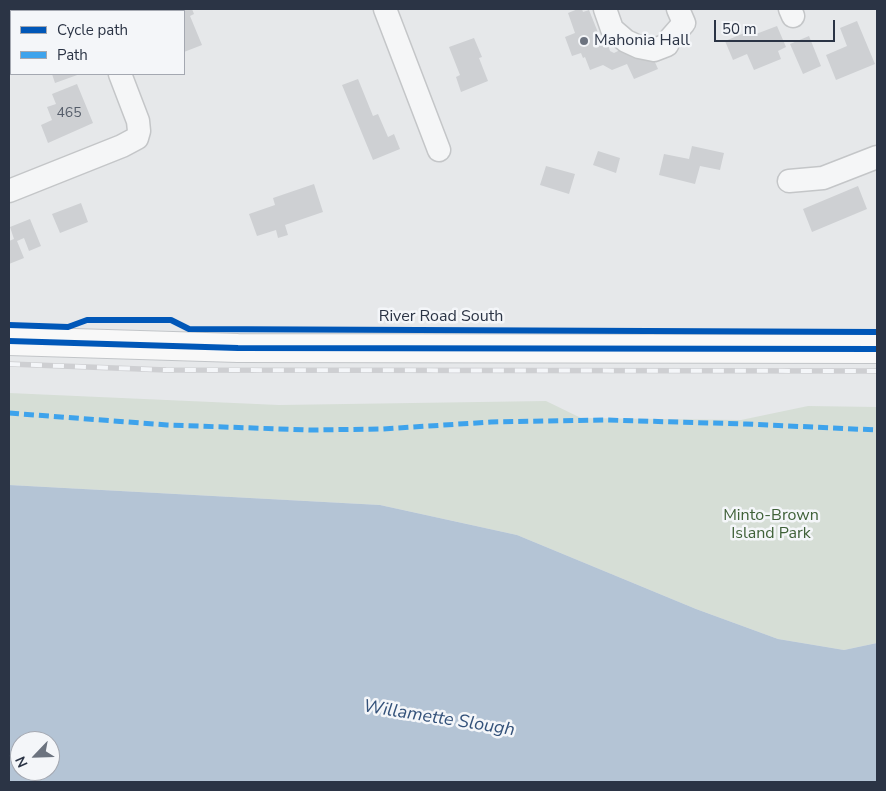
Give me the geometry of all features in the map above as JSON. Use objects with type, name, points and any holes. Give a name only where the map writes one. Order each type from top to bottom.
[{"type":"main road","name":"River Road South","points":[[9,342],[238,348],[877,348]]},
{"type":"street","points":[[385,9],[439,150]]},
{"type":"street","points":[[606,9],[612,29],[626,41],[639,47],[654,50],[667,44],[684,23],[678,9]]},
{"type":"street","points":[[9,191],[122,146],[137,138],[139,131],[138,121],[120,75]]},
{"type":"street","points":[[789,181],[823,178],[877,157]]},
{"type":"green space","name":"Minto-Brown Island Park","points":[[9,393],[279,405],[546,401],[581,418],[741,420],[808,406],[877,407],[877,643],[844,650],[778,639],[696,609],[517,535],[380,505],[9,485]]},
{"type":"water","name":"Willamette Slough","points":[[9,485],[380,505],[517,535],[696,609],[778,639],[844,650],[877,643],[877,782],[9,782]]},
{"type":"building","points":[[192,9],[194,14],[190,16],[202,45],[185,52],[185,10],[160,10]]},
{"type":"building","name":"Mahonia Hall","points":[[582,9],[583,12],[589,10],[603,45],[608,45],[610,51],[614,53],[628,46],[633,58],[650,51],[658,69],[634,79],[627,64],[612,70],[603,65],[590,70],[585,57],[583,58],[581,53],[572,56],[565,37],[575,33],[568,13]]},
{"type":"building","points":[[857,21],[875,64],[836,80],[826,55],[847,46],[840,28]]},
{"type":"building","points":[[777,26],[786,47],[778,51],[781,59],[754,70],[747,54],[733,60],[725,41],[754,29],[756,34]]},
{"type":"building","points":[[809,36],[821,66],[803,74],[790,44]]},
{"type":"building","points":[[474,38],[482,57],[479,58],[488,81],[461,92],[456,77],[460,75],[449,47]]},
{"type":"building","points":[[52,75],[77,75],[55,83]]},
{"type":"building","points":[[358,79],[373,116],[378,114],[388,137],[394,134],[400,149],[373,160],[342,85]]},
{"type":"building","points":[[77,84],[93,123],[48,143],[41,125],[52,120],[47,107],[56,104],[52,94]]},
{"type":"building","points":[[692,146],[724,153],[720,170],[700,166],[695,184],[659,175],[664,154],[689,159]]},
{"type":"building","points":[[598,151],[620,158],[616,173],[593,165]]},
{"type":"building","points":[[546,166],[575,174],[569,194],[540,185]]},
{"type":"building","points":[[314,184],[323,212],[285,225],[288,235],[278,238],[276,230],[257,236],[249,214],[275,205],[273,198]]},
{"type":"building","points":[[858,186],[867,209],[812,232],[803,209]]},
{"type":"building","points":[[81,203],[88,222],[60,233],[52,214]]},
{"type":"building","points":[[30,219],[41,246],[29,251],[24,238],[17,241],[24,258],[9,264],[9,241],[14,239],[10,227]]},
{"type":"railway","points":[[9,364],[166,370],[877,371]]},
{"type":"marked path","points":[[9,413],[167,425],[310,430],[382,429],[491,422],[605,420],[877,430]]},
{"type":"cycle path","points":[[9,325],[68,327],[87,320],[171,320],[189,329],[877,332]]},
{"type":"cycle path","points":[[9,341],[238,348],[877,349]]},
{"type":"place","name":"Mahonia Hall","points":[[584,41]]}]
